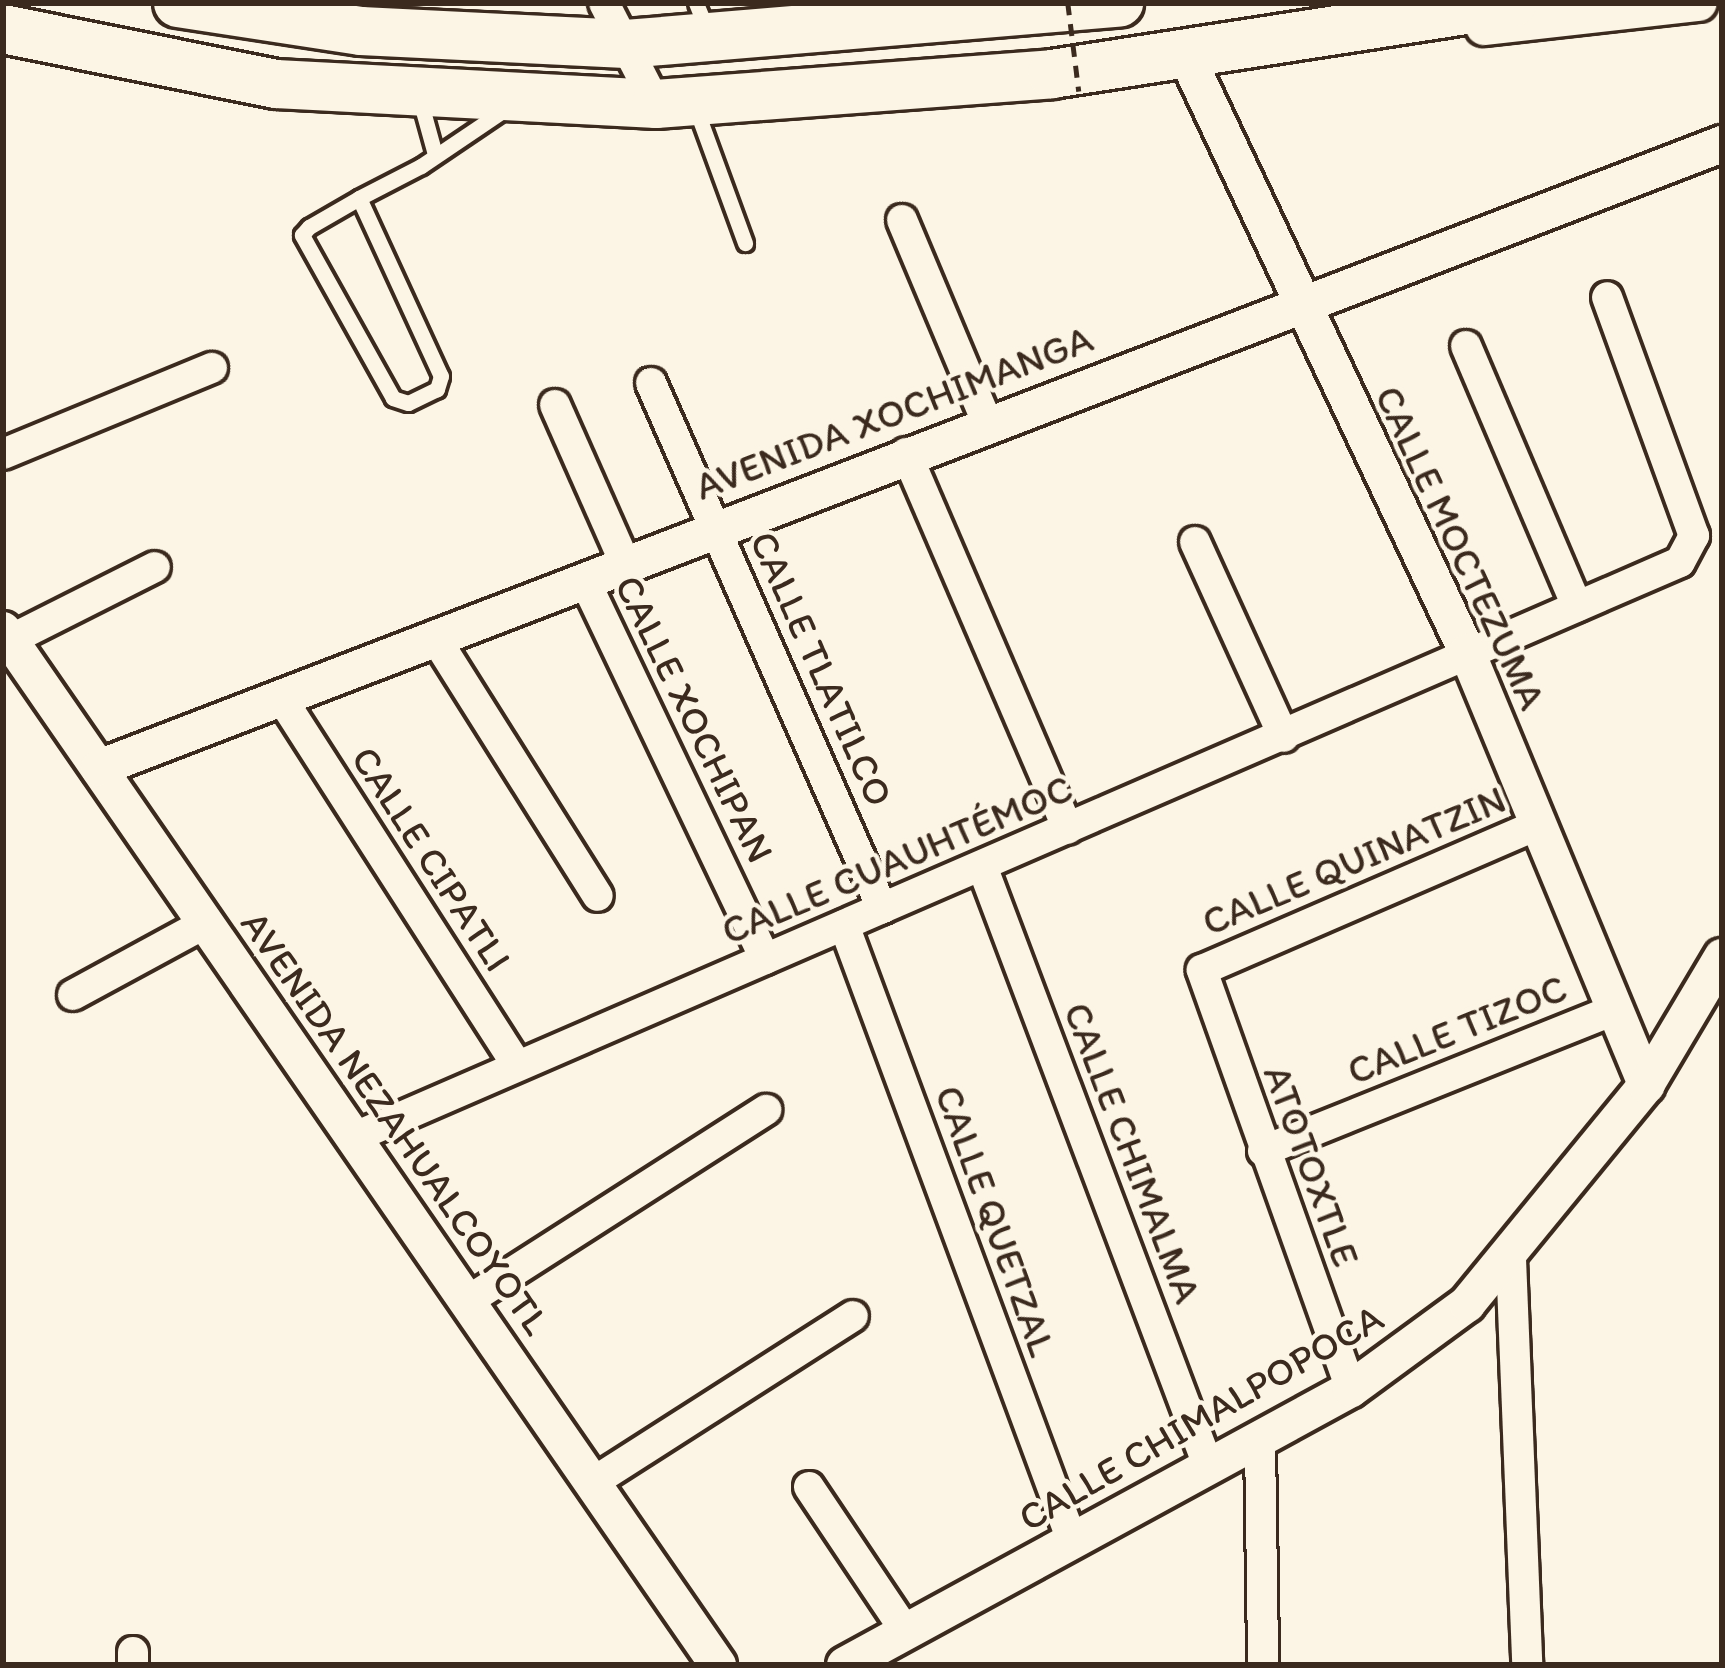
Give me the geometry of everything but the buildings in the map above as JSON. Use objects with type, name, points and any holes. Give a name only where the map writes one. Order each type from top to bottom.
[{"type":"main road","points":[[178,3],[304,13],[615,24],[722,24],[1119,3]]},
{"type":"main road","points":[[3,29],[276,84],[419,97],[675,102],[1052,74],[1513,3]]},
{"type":"street","points":[[1366,22],[1491,27],[1699,3]]},
{"type":"street","points":[[615,24],[675,102]]},
{"type":"street","name":"CALLE MOCTEZUMA","points":[[1185,52],[1298,301],[1467,652],[1646,1085]]},
{"type":"street","name":"AVENIDA XOCHIMANGA","points":[[99,768],[1298,301],[1722,144]]},
{"type":"street","points":[[902,220],[987,422]]},
{"type":"street","name":"CALLE CUAUHTÉMOC","points":[[356,1137],[1284,737],[1693,551],[1607,297]]},
{"type":"street","points":[[1466,346],[1577,606]]},
{"type":"street","points":[[3,454],[212,368]]},
{"type":"street","name":"CALLE TLATILCO","points":[[651,383],[882,908]]},
{"type":"street","points":[[554,405],[625,562]]},
{"type":"street","points":[[906,453],[1068,829]]},
{"type":"street","points":[[1195,542],[1284,737]]},
{"type":"street","points":[[7,635],[155,567]]},
{"type":"street","name":"CALLE XOCHIPAN","points":[[584,578],[765,958]]},
{"type":"street","name":"AVENIDA NEZAHUALCOYOTL","points":[[7,635],[718,1665]]},
{"type":"street","points":[[434,636],[598,896]]},
{"type":"street","name":"CALLE CIPATLI","points":[[280,696],[517,1065]]},
{"type":"street","name":"CALLE QUINATZIN","points":[[1202,970],[1537,825]]},
{"type":"street","name":"CALLE CHIMALMA","points":[[982,866],[1209,1468]]},
{"type":"street","points":[[73,995],[204,924]]},
{"type":"street","name":"CALLE QUETZAL","points":[[844,926],[1073,1544]]},
{"type":"street","name":"ATOTOXTLE","points":[[1202,970],[1351,1389]]},
{"type":"street","name":"CALLE CHIMALPOPOCA","points":[[845,1665],[1351,1389],[1511,1259],[1646,1085],[1720,973]]},
{"type":"street","name":"CALLE TIZOC","points":[[1264,1150],[1612,1010]]},
{"type":"street","points":[[469,1300],[766,1110]]},
{"type":"street","points":[[1511,1259],[1527,1665]]},
{"type":"street","points":[[595,1481],[853,1316]]},
{"type":"street","points":[[1260,1440],[1263,1665]]},
{"type":"street","points":[[809,1487],[906,1632]]},
{"type":"lane","points":[[419,97],[434,151]]},
{"type":"lane","points":[[359,198],[441,376],[436,389],[408,403],[393,398],[302,247],[309,227],[520,101]]},
{"type":"lane","points":[[675,102],[746,243]]},
{"type":"path","points":[[1068,3],[1079,91]]}]
